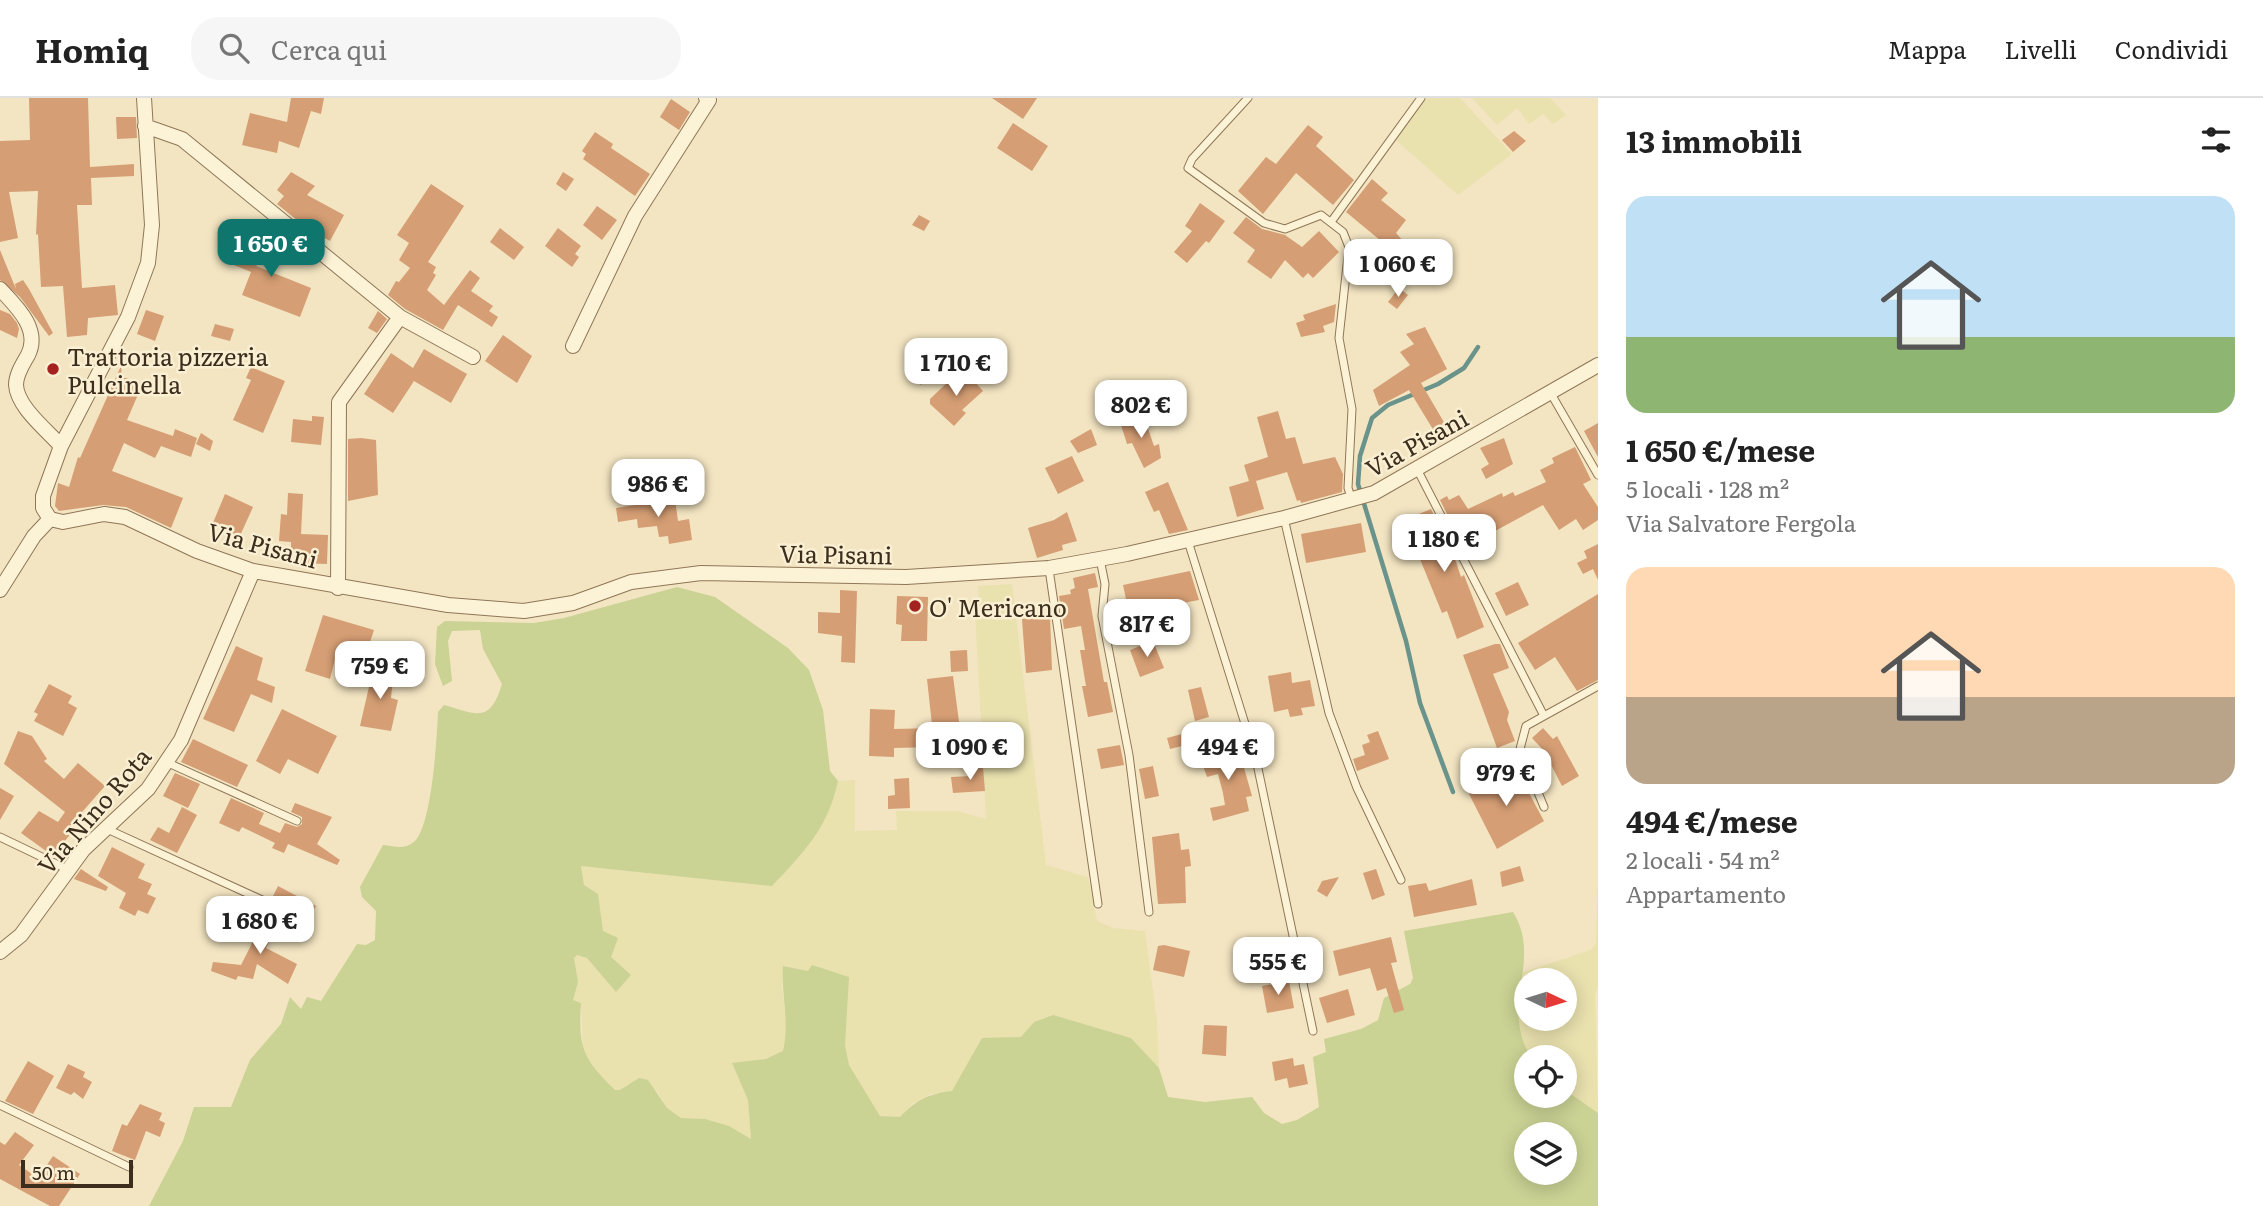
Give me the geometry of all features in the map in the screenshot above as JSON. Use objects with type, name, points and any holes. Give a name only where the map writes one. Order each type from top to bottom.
[{"type":"street","points":[[0,590],[34,536],[50,519],[43,509],[43,496],[61,446],[128,317],[148,263],[152,225],[144,98]]},
{"type":"street","points":[[573,346],[635,216],[709,100],[706,98]]},
{"type":"street","points":[[145,126],[182,139],[400,317],[473,357]]},
{"type":"street","points":[[0,289],[17,307],[31,332],[30,349],[18,374],[16,387],[23,403],[61,446]]},
{"type":"street","points":[[338,588],[339,402],[400,317]]},
{"type":"street","name":"Via Pisani","points":[[50,519],[63,522],[104,514],[125,517],[197,551],[253,570],[338,588],[448,605],[524,611],[573,603],[631,582],[701,573],[906,577],[1049,568],[1284,518],[1374,493],[1598,365]]},
{"type":"street","name":"Via Nino Rota","points":[[0,952],[21,935],[83,850],[148,789],[181,740],[253,570]]},
{"type":"lane","points":[[1248,98],[1192,159],[1188,168],[1264,223],[1285,229],[1321,215],[1343,232],[1349,247],[1339,338],[1352,409],[1348,488],[1354,500]]},
{"type":"lane","points":[[1331,222],[1421,98]]},
{"type":"lane","points":[[1549,392],[1598,475]]},
{"type":"lane","points":[[1417,469],[1543,714]]},
{"type":"lane","points":[[1284,518],[1329,713],[1357,788],[1401,880]]},
{"type":"lane","points":[[1188,540],[1256,759],[1313,1031]]},
{"type":"lane","points":[[1100,559],[1105,584],[1102,616],[1129,755],[1149,912]]},
{"type":"lane","points":[[1049,568],[1098,904]]},
{"type":"lane","points":[[1544,807],[1520,749],[1526,726],[1543,714],[1598,686]]},
{"type":"lane","points":[[166,762],[296,821]]},
{"type":"lane","points":[[106,828],[297,916]]},
{"type":"lane","points":[[0,837],[69,870]]},
{"type":"lane","points":[[0,1105],[129,1167]]},
{"type":"shaded area","points":[[1427,98],[1460,98],[1512,154],[1458,195],[1396,140]]},
{"type":"shaded area","points":[[1472,98],[1550,98],[1566,115],[1553,124],[1543,114],[1529,124],[1517,108],[1497,125]]},
{"type":"shaded area","points":[[1012,584],[1046,865],[1088,877],[1097,921],[1113,928],[1145,931],[1157,1021],[1159,1068],[1131,1038],[1052,1015],[1034,1022],[1021,1037],[982,1039],[952,1092],[931,1094],[913,1103],[900,1117],[880,1116],[849,1065],[845,1045],[808,971],[784,966],[782,986],[787,1032],[783,1051],[766,1059],[732,1064],[748,1100],[751,1139],[705,1119],[681,1118],[667,1108],[657,1091],[628,1084],[620,1091],[615,1090],[590,1066],[583,1051],[581,1003],[572,1000],[578,982],[574,958],[577,955],[587,958],[616,991],[611,957],[600,925],[598,894],[584,885],[581,866],[635,871],[834,797],[838,781],[855,780],[855,831],[897,830],[896,811],[957,811],[986,819],[975,611],[979,610],[978,586]]},
{"type":"shaded area","points":[[1598,878],[1598,987],[1595,995],[1598,1113],[1577,1098],[1577,1045],[1524,1045],[1519,1031],[1577,1031],[1577,968],[1535,968],[1591,950],[1596,943]]},
{"type":"green space","points":[[677,587],[715,597],[788,648],[809,670],[823,710],[830,771],[838,781],[834,798],[821,826],[772,886],[581,866],[584,885],[598,894],[603,931],[618,938],[611,957],[631,975],[616,992],[587,958],[577,955],[574,958],[578,982],[573,1000],[581,1003],[581,1031],[585,1052],[596,1070],[615,1090],[620,1090],[639,1078],[648,1080],[667,1108],[681,1118],[705,1119],[729,1126],[751,1139],[748,1100],[732,1063],[766,1059],[783,1051],[786,1030],[783,966],[808,971],[812,965],[849,977],[845,1045],[849,1065],[880,1116],[900,1117],[923,1099],[952,1091],[982,1038],[1021,1037],[1034,1022],[1053,1015],[1131,1038],[1159,1068],[1168,1097],[1205,1102],[1252,1097],[1264,1113],[1282,1124],[1297,1120],[1319,1107],[1313,1057],[1326,1052],[1324,1039],[1361,1029],[1378,1020],[1384,998],[1410,984],[1413,978],[1404,931],[1513,912],[1521,930],[1524,948],[1523,968],[1514,968],[1514,1031],[1521,1031],[1525,1045],[1514,1045],[1514,1108],[1577,1108],[1577,1098],[1598,1113],[1598,1206],[149,1206],[183,1141],[194,1107],[231,1107],[250,1060],[281,1024],[290,997],[301,1009],[307,997],[321,1001],[357,944],[366,945],[375,940],[376,911],[362,897],[360,887],[383,845],[407,846],[414,842],[420,833],[432,781],[438,712],[444,705],[481,713],[493,705],[497,697],[502,684],[483,649],[480,630],[452,631],[448,641],[452,681],[443,686],[435,664],[437,627],[445,621],[534,623],[564,618]]},
{"type":"building","points":[[29,98],[88,98],[90,167],[134,164],[134,176],[91,178],[92,205],[77,205],[82,288],[115,285],[118,315],[88,318],[87,335],[67,337],[63,286],[41,287],[38,234],[36,235],[38,191],[9,192],[18,238],[0,242],[0,141],[30,140]]},
{"type":"building","points":[[291,98],[324,98],[321,114],[311,111],[299,148],[279,141],[277,153],[242,145],[250,113],[287,122]]},
{"type":"building","points":[[992,98],[1037,98],[1023,119]]},
{"type":"building","points":[[671,99],[690,112],[679,130],[660,117]]},
{"type":"building","points":[[116,117],[136,117],[137,138],[117,139]]},
{"type":"building","points":[[1013,123],[1048,146],[1032,171],[997,148]]},
{"type":"building","points":[[1308,125],[1323,137],[1316,146],[1354,180],[1333,205],[1296,173],[1263,214],[1238,191],[1266,157],[1276,164]]},
{"type":"building","points":[[1514,131],[1526,141],[1513,152],[1502,140]]},
{"type":"building","points":[[595,132],[613,144],[611,148],[650,174],[635,196],[583,159],[586,154],[582,151]]},
{"type":"building","points":[[291,172],[315,186],[307,195],[344,215],[330,241],[308,229],[277,204],[284,196],[277,190]]},
{"type":"building","points":[[563,172],[574,179],[566,191],[556,184]]},
{"type":"building","points":[[1372,179],[1388,193],[1381,200],[1406,220],[1396,233],[1423,263],[1400,285],[1384,268],[1398,255],[1346,212]]},
{"type":"building","points":[[431,184],[464,206],[428,262],[436,267],[433,273],[436,275],[427,290],[444,305],[470,270],[480,278],[471,291],[493,306],[489,311],[498,317],[492,327],[458,305],[443,330],[405,309],[388,295],[396,281],[399,282],[410,268],[399,260],[409,243],[397,235]]},
{"type":"building","points":[[1200,203],[1225,221],[1209,243],[1206,241],[1187,263],[1174,252],[1192,231],[1185,226]]},
{"type":"building","points":[[597,206],[617,220],[602,240],[583,225]]},
{"type":"building","points":[[919,215],[930,221],[924,231],[912,225]]},
{"type":"building","points":[[1246,217],[1262,229],[1285,235],[1302,247],[1319,231],[1339,252],[1313,278],[1308,273],[1303,278],[1285,260],[1271,279],[1247,262],[1255,250],[1233,233]]},
{"type":"building","points":[[272,225],[283,234],[256,266],[311,288],[300,317],[242,295],[251,272],[234,265],[242,246],[252,251]]},
{"type":"building","points":[[500,228],[524,247],[514,260],[490,242]]},
{"type":"building","points":[[558,228],[581,246],[575,254],[579,257],[572,267],[545,246]]},
{"type":"building","points":[[0,250],[16,289],[15,284],[23,280],[29,289],[53,333],[49,336],[20,297],[0,280]]},
{"type":"building","points":[[1399,288],[1408,295],[1397,309],[1388,302]]},
{"type":"building","points":[[1336,304],[1334,322],[1323,326],[1325,332],[1301,337],[1296,323],[1305,320],[1303,315]]},
{"type":"building","points":[[0,310],[10,314],[17,323],[17,338],[0,330]]},
{"type":"building","points":[[146,310],[164,316],[155,341],[137,334]]},
{"type":"building","points":[[378,311],[387,319],[377,333],[368,328]]},
{"type":"building","points":[[215,324],[234,329],[230,341],[211,336]]},
{"type":"building","points":[[1425,327],[1447,369],[1421,383],[1445,424],[1434,431],[1409,390],[1379,406],[1373,390],[1410,365],[1400,352],[1414,344],[1406,334]]},
{"type":"building","points":[[503,335],[532,356],[517,383],[485,361]]},
{"type":"building","points":[[932,347],[942,355],[921,385],[911,378]]},
{"type":"building","points":[[424,349],[467,374],[451,403],[414,381],[393,413],[364,394],[391,353],[413,368]]},
{"type":"building","points":[[121,366],[122,377],[143,383],[127,420],[173,436],[175,429],[197,438],[191,457],[161,446],[155,458],[124,443],[112,471],[183,498],[171,528],[126,507],[103,505],[59,511],[55,506],[58,483],[69,487],[78,457],[80,458]]},
{"type":"building","points":[[251,367],[285,381],[263,433],[233,420],[251,380],[246,378]]},
{"type":"building","points":[[967,373],[983,391],[962,410],[966,413],[954,426],[930,404],[930,399],[952,378],[955,383]]},
{"type":"building","points":[[1278,411],[1286,439],[1295,437],[1303,464],[1335,457],[1343,474],[1342,492],[1301,503],[1300,500],[1297,501],[1287,472],[1256,481],[1264,509],[1237,517],[1229,487],[1249,481],[1244,465],[1268,457],[1257,417]]},
{"type":"building","points":[[1143,414],[1154,446],[1159,444],[1161,458],[1144,468],[1132,443],[1127,444],[1120,422]]},
{"type":"building","points":[[312,416],[324,417],[321,445],[291,442],[293,419],[312,421]]},
{"type":"building","points":[[1598,423],[1598,457],[1584,431]]},
{"type":"building","points":[[1091,429],[1097,445],[1078,453],[1070,441]]},
{"type":"building","points":[[201,433],[213,441],[210,451],[196,444]]},
{"type":"building","points":[[1504,438],[1513,464],[1486,479],[1481,469],[1489,464],[1480,448]]},
{"type":"building","points":[[348,439],[376,440],[378,495],[348,501]]},
{"type":"building","points":[[1575,447],[1591,480],[1583,484],[1598,507],[1598,520],[1583,530],[1576,519],[1559,530],[1543,505],[1471,544],[1461,525],[1454,528],[1440,500],[1447,496],[1449,500],[1459,495],[1468,509],[1502,493],[1503,497],[1513,492],[1515,496],[1546,482],[1540,470],[1554,463],[1552,458]]},
{"type":"building","points":[[1072,456],[1084,481],[1058,494],[1045,468]]},
{"type":"building","points":[[1168,482],[1188,530],[1169,534],[1159,510],[1154,512],[1145,492]]},
{"type":"building","points":[[288,493],[303,494],[301,534],[328,535],[327,564],[301,563],[302,555],[291,554],[291,542],[279,541],[281,514],[287,515]]},
{"type":"building","points":[[225,494],[253,507],[239,538],[212,525]]},
{"type":"building","points":[[675,499],[678,521],[689,519],[692,540],[669,544],[668,536],[659,537],[657,526],[638,528],[637,519],[618,522],[616,508]]},
{"type":"building","points":[[1431,509],[1453,553],[1461,577],[1464,575],[1484,627],[1457,639],[1447,611],[1442,613],[1404,520]]},
{"type":"building","points":[[1067,512],[1077,541],[1062,545],[1063,550],[1037,558],[1028,528],[1054,520]]},
{"type":"building","points":[[1361,523],[1366,552],[1306,563],[1301,534]]},
{"type":"building","points":[[1598,544],[1598,580],[1593,569],[1583,574],[1577,563],[1587,558],[1584,551]]},
{"type":"building","points":[[1190,571],[1199,600],[1129,613],[1123,585]]},
{"type":"building","points":[[1095,573],[1098,587],[1088,589],[1104,682],[1107,682],[1113,712],[1088,717],[1082,686],[1086,686],[1080,650],[1085,650],[1081,626],[1064,629],[1059,596],[1071,594],[1070,590],[1075,588],[1073,578]]},
{"type":"building","points":[[1518,582],[1529,605],[1506,616],[1495,593]]},
{"type":"building","points":[[840,590],[857,591],[855,663],[841,662],[842,636],[818,633],[818,612],[840,613]]},
{"type":"building","points":[[1598,594],[1598,680],[1577,691],[1555,657],[1535,670],[1518,643]]},
{"type":"building","points":[[897,596],[928,597],[927,641],[901,641],[902,625],[896,624]]},
{"type":"building","points":[[323,615],[374,630],[364,660],[337,652],[330,679],[305,671]]},
{"type":"building","points":[[1050,616],[1052,670],[1026,673],[1022,619]]},
{"type":"building","points":[[1153,641],[1164,668],[1140,677],[1130,650]]},
{"type":"building","points":[[1500,644],[1509,668],[1493,674],[1509,712],[1507,720],[1515,741],[1497,748],[1463,655]]},
{"type":"building","points":[[236,646],[263,658],[257,680],[275,687],[272,703],[251,694],[234,732],[203,719]]},
{"type":"building","points":[[967,650],[968,671],[951,672],[950,651]]},
{"type":"building","points":[[374,665],[394,670],[391,698],[398,700],[391,731],[360,726]]},
{"type":"building","points":[[1291,672],[1292,683],[1310,680],[1315,706],[1301,708],[1303,715],[1290,717],[1288,709],[1274,712],[1268,676]]},
{"type":"building","points":[[953,676],[959,722],[932,725],[927,679]]},
{"type":"building","points":[[49,684],[72,696],[68,703],[77,708],[63,736],[34,721],[38,714],[34,712]]},
{"type":"building","points":[[1201,687],[1209,717],[1195,721],[1188,690]]},
{"type":"building","points":[[282,709],[337,736],[318,774],[288,759],[280,774],[256,761]]},
{"type":"building","points":[[870,709],[895,710],[894,729],[936,728],[936,747],[894,748],[894,757],[869,756]]},
{"type":"building","points":[[1204,728],[1206,740],[1170,749],[1167,738]]},
{"type":"building","points":[[1543,728],[1553,739],[1557,736],[1579,776],[1562,786],[1544,751],[1532,738]]},
{"type":"building","points":[[18,731],[32,736],[47,759],[44,761],[64,779],[78,763],[105,786],[68,828],[72,832],[53,856],[21,833],[39,811],[58,822],[65,812],[4,764]]},
{"type":"building","points":[[1378,731],[1389,759],[1357,771],[1353,759],[1365,755],[1362,745],[1370,742],[1367,735]]},
{"type":"building","points":[[193,739],[248,765],[237,787],[181,762]]},
{"type":"building","points":[[1120,745],[1124,765],[1101,769],[1097,749]]},
{"type":"building","points":[[1220,750],[1221,754],[1239,750],[1252,796],[1246,797],[1249,811],[1213,821],[1210,808],[1225,805],[1223,793],[1218,774],[1207,777],[1199,754]]},
{"type":"building","points":[[1153,766],[1159,796],[1145,799],[1139,769]]},
{"type":"building","points":[[972,767],[983,767],[985,791],[953,793],[951,777],[972,776]]},
{"type":"building","points":[[1516,769],[1544,821],[1497,849],[1468,792]]},
{"type":"building","points":[[175,773],[200,784],[188,808],[163,796]]},
{"type":"building","points":[[909,778],[910,808],[888,809],[888,796],[895,795],[894,779]]},
{"type":"building","points":[[0,788],[14,796],[0,820]]},
{"type":"building","points":[[231,798],[264,813],[259,824],[280,833],[285,823],[297,827],[302,824],[302,817],[291,812],[295,803],[332,817],[317,844],[340,860],[337,865],[288,844],[284,853],[272,848],[275,843],[242,827],[239,832],[219,823]]},
{"type":"building","points":[[182,807],[197,815],[177,853],[150,840],[158,827],[169,833]]},
{"type":"building","points":[[1179,833],[1181,850],[1189,849],[1191,866],[1185,867],[1186,903],[1158,904],[1152,837]]},
{"type":"building","points":[[112,847],[145,864],[138,878],[152,884],[147,894],[156,898],[148,914],[138,910],[135,916],[119,908],[126,893],[98,876]]},
{"type":"building","points":[[1520,866],[1524,881],[1502,887],[1500,872]]},
{"type":"building","points":[[81,869],[108,887],[106,891],[74,879]]},
{"type":"building","points":[[1376,869],[1385,895],[1372,900],[1363,873]]},
{"type":"building","points":[[1339,877],[1327,897],[1317,891],[1322,881]]},
{"type":"building","points":[[1472,879],[1477,905],[1414,917],[1408,886],[1426,883],[1429,891]]},
{"type":"building","points":[[278,886],[316,906],[309,919],[272,898]]},
{"type":"building","points":[[269,910],[282,916],[266,948],[297,964],[288,984],[257,964],[253,979],[238,976],[236,980],[211,971],[213,962],[241,965]]},
{"type":"building","points":[[1391,937],[1397,962],[1391,963],[1404,1010],[1394,1013],[1386,988],[1377,991],[1370,968],[1339,976],[1333,951]]},
{"type":"building","points":[[1158,946],[1190,951],[1184,977],[1153,970]]},
{"type":"building","points":[[1289,981],[1294,1008],[1267,1013],[1262,986]]},
{"type":"building","points":[[1348,989],[1355,1015],[1327,1023],[1319,998]]},
{"type":"building","points":[[1204,1025],[1227,1026],[1226,1056],[1202,1054]]},
{"type":"building","points":[[1293,1058],[1294,1066],[1304,1064],[1308,1084],[1289,1088],[1287,1078],[1275,1081],[1272,1062]]},
{"type":"building","points":[[28,1061],[54,1076],[33,1114],[5,1101]]},
{"type":"building","points":[[68,1064],[85,1072],[83,1077],[92,1082],[83,1099],[74,1092],[71,1095],[56,1088]]},
{"type":"building","points":[[140,1104],[162,1113],[159,1120],[165,1123],[160,1137],[146,1131],[135,1160],[112,1151],[122,1124],[127,1126]]},
{"type":"building","points":[[15,1132],[34,1145],[19,1165],[38,1178],[53,1156],[80,1174],[59,1206],[50,1206],[0,1179],[0,1142],[5,1145]]},
{"type":"waterway","points":[[1453,792],[1420,703],[1406,641],[1358,484],[1360,456],[1372,418],[1388,405],[1438,384],[1464,368],[1478,347]]},
{"type":"place","name":"Trattoria pizzeria Pulcinella","points":[[53,369]]},
{"type":"place","name":"O' Mericano","points":[[915,606]]}]
